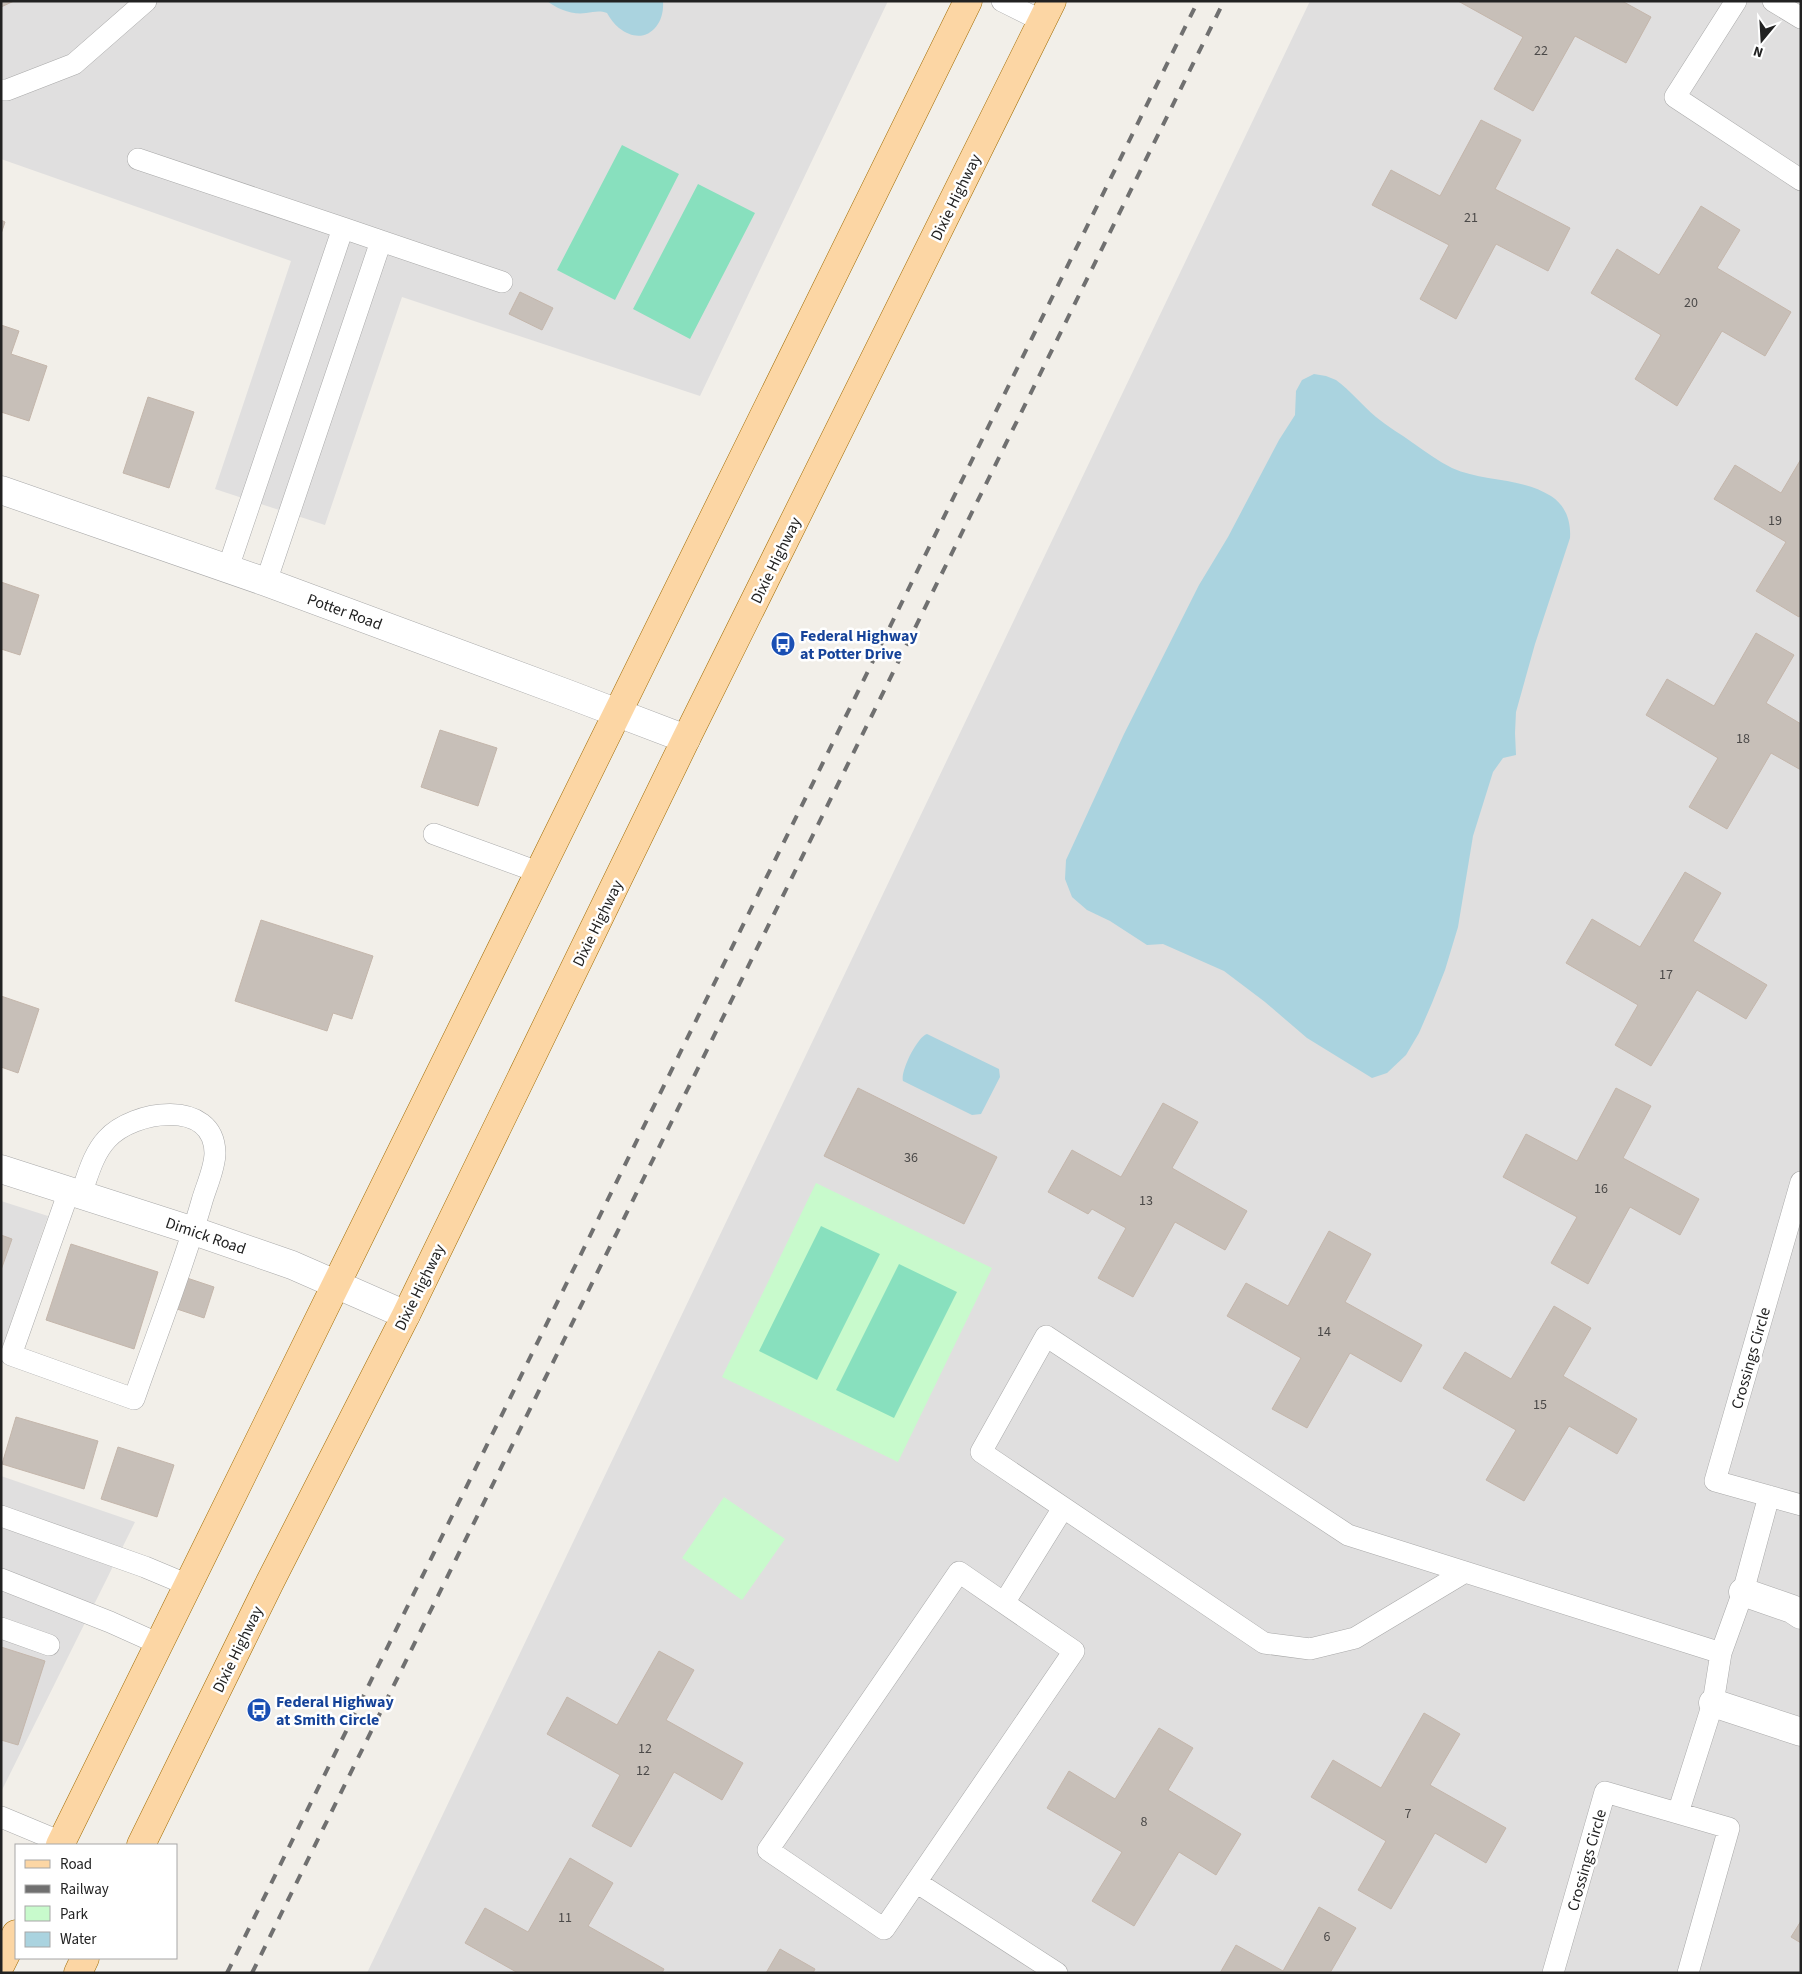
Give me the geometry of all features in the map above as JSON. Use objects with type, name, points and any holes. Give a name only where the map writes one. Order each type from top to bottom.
[{"type":"main road","points":[[61,1844],[968,1]]},
{"type":"main road","name":"Dixie Highway","points":[[140,1844],[406,1315],[686,740],[1047,11]]},
{"type":"main road","points":[[1,1964],[10,1935]]},
{"type":"main road","points":[[78,1973],[85,1959]]},
{"type":"street","name":"Potter Road","points":[[1,490],[228,568],[686,740]]},
{"type":"street","name":"Dimick Road","points":[[1,1169],[194,1230],[292,1265],[406,1315]]},
{"type":"street","points":[[1743,1592],[1792,1608],[1801,1615]]},
{"type":"street","points":[[1713,1703],[1801,1732]]},
{"type":"lane","points":[[1,90],[7,90],[74,64],[146,1]]},
{"type":"lane","points":[[1002,1],[1047,11]]},
{"type":"lane","points":[[1736,1],[1675,96],[1801,180]]},
{"type":"lane","points":[[1774,1],[1801,18]]},
{"type":"lane","points":[[138,159],[502,282]]},
{"type":"lane","points":[[228,568],[343,228]]},
{"type":"lane","points":[[266,582],[381,241]]},
{"type":"lane","points":[[434,834],[538,872]]},
{"type":"lane","points":[[168,1113],[199,1122],[208,1130],[214,1142],[215,1156],[194,1230],[134,1399],[11,1355],[76,1192],[107,1140],[123,1126],[150,1116],[168,1113]]},
{"type":"lane","name":"Crossings Circle","points":[[1801,1182],[1715,1480],[1801,1505]]},
{"type":"lane","points":[[1465,1572],[1355,1638],[1310,1649],[1264,1643],[981,1452],[1046,1336],[1348,1535],[1465,1572],[1721,1653]]},
{"type":"lane","points":[[1678,1813],[1713,1703],[1721,1653],[1743,1592],[1769,1496]]},
{"type":"lane","points":[[1004,1603],[1063,1508]]},
{"type":"lane","points":[[2,1519],[144,1567],[188,1585]]},
{"type":"lane","points":[[958,1572],[1074,1651],[916,1882],[884,1929],[768,1850],[958,1572]]},
{"type":"lane","points":[[1,1579],[159,1644]]},
{"type":"lane","points":[[1,1628],[48,1645]]},
{"type":"lane","name":"Crossings Circle","points":[[1554,1973],[1605,1792],[1730,1828],[1688,1973]]},
{"type":"lane","points":[[1,1816],[61,1844]]},
{"type":"lane","points":[[916,1882],[1057,1973]]},
{"type":"shaded area","points":[[1,1],[888,1],[700,396],[402,297],[325,525],[215,489],[291,261],[1,159]]},
{"type":"shaded area","points":[[1310,1],[1801,1],[1801,1973],[367,1973]]},
{"type":"shaded area","points":[[1,1201],[48,1216],[1,1351]]},
{"type":"shaded area","points":[[1,1476],[135,1522],[1,1792]]},
{"type":"green space","points":[[622,145],[679,174],[615,300],[557,270]]},
{"type":"green space","points":[[698,184],[755,213],[690,339],[633,309]]},
{"type":"green space","points":[[816,1183],[992,1268],[898,1462],[722,1377]]},
{"type":"green space","points":[[821,1226],[880,1254],[817,1380],[759,1351]]},
{"type":"green space","points":[[899,1264],[957,1292],[894,1418],[836,1390]]},
{"type":"green space","points":[[724,1497],[785,1539],[742,1600],[682,1558]]},
{"type":"water","points":[[547,1],[663,1],[663,11],[651,32],[636,36],[619,28],[607,13],[599,11],[570,12],[555,7]]},
{"type":"water","points":[[1314,374],[1336,380],[1381,421],[1452,468],[1476,476],[1515,482],[1551,496],[1564,509],[1570,532],[1570,538],[1535,644],[1516,712],[1516,755],[1503,758],[1493,772],[1473,836],[1458,927],[1445,970],[1419,1033],[1406,1055],[1387,1073],[1372,1078],[1307,1038],[1265,1002],[1224,971],[1163,944],[1147,945],[1110,921],[1087,910],[1072,897],[1065,879],[1066,860],[1124,734],[1199,585],[1228,537],[1279,440],[1295,415],[1296,391],[1302,380]]},
{"type":"water","points":[[927,1034],[999,1069],[1000,1077],[981,1114],[972,1115],[903,1081],[904,1070],[910,1055],[919,1041]]},
{"type":"building","points":[[1,1],[14,1],[1,7]]},
{"type":"building","points":[[1458,1],[1622,1],[1651,17],[1626,63],[1575,36],[1533,111],[1494,89],[1523,37]]},
{"type":"building","points":[[1481,120],[1521,140],[1495,189],[1570,228],[1548,271],[1496,244],[1456,319],[1420,299],[1449,245],[1372,205],[1391,170],[1440,196]]},
{"type":"building","points":[[1701,206],[1740,230],[1717,268],[1791,312],[1765,356],[1722,331],[1677,406],[1635,379],[1661,335],[1591,293],[1617,249],[1659,275]]},
{"type":"building","points":[[1,220],[5,222],[1,234]]},
{"type":"building","points":[[520,292],[553,308],[542,330],[509,314]]},
{"type":"building","points":[[1,325],[19,331],[11,354],[47,366],[29,421],[1,412]]},
{"type":"building","points":[[148,397],[194,412],[169,488],[123,473]]},
{"type":"building","points":[[1801,459],[1801,614],[1799,617],[1756,591],[1786,542],[1714,499],[1735,465],[1781,493]]},
{"type":"building","points":[[1,582],[39,595],[20,655],[1,649]]},
{"type":"building","points":[[1756,633],[1794,655],[1766,703],[1801,724],[1801,770],[1771,753],[1727,829],[1689,807],[1718,758],[1646,715],[1667,679],[1714,706]]},
{"type":"building","points":[[440,730],[497,748],[478,806],[421,787]]},
{"type":"building","points":[[1685,872],[1721,893],[1693,941],[1767,985],[1746,1019],[1697,990],[1651,1066],[1615,1045],[1638,1005],[1566,963],[1592,919],[1640,947]]},
{"type":"building","points":[[261,920],[373,956],[352,1019],[333,1013],[327,1031],[235,1001]]},
{"type":"building","points":[[1,996],[39,1009],[18,1073],[1,1067]]},
{"type":"building","points":[[858,1088],[997,1157],[964,1224],[824,1156]]},
{"type":"building","points":[[1616,1088],[1651,1106],[1623,1158],[1699,1199],[1680,1235],[1630,1207],[1588,1284],[1551,1263],[1577,1217],[1503,1177],[1526,1134],[1577,1161]]},
{"type":"building","points":[[1163,1103],[1198,1122],[1172,1168],[1247,1211],[1225,1250],[1175,1222],[1133,1297],[1098,1278],[1126,1228],[1092,1209],[1088,1214],[1048,1192],[1072,1150],[1121,1177]]},
{"type":"building","points":[[1329,1231],[1371,1254],[1345,1302],[1422,1345],[1401,1382],[1350,1353],[1307,1428],[1272,1409],[1301,1358],[1227,1316],[1246,1283],[1288,1306]]},
{"type":"building","points":[[1,1235],[12,1239],[1,1270]]},
{"type":"building","points":[[71,1244],[158,1272],[134,1349],[46,1320]]},
{"type":"building","points":[[184,1277],[214,1287],[204,1318],[174,1308]]},
{"type":"building","points":[[1554,1306],[1591,1328],[1563,1376],[1637,1419],[1617,1454],[1569,1426],[1524,1501],[1486,1480],[1516,1430],[1443,1388],[1465,1352],[1511,1379]]},
{"type":"building","points":[[16,1417],[98,1441],[84,1489],[2,1464]]},
{"type":"building","points":[[118,1447],[174,1465],[157,1517],[101,1499]]},
{"type":"building","points":[[1,1647],[45,1661],[18,1745],[1,1740]]},
{"type":"building","points":[[659,1651],[694,1670],[666,1720],[743,1763],[722,1800],[674,1772],[631,1847],[592,1826],[620,1775],[547,1734],[567,1697],[617,1725]]},
{"type":"building","points":[[1424,1713],[1460,1734],[1430,1785],[1506,1828],[1486,1863],[1435,1833],[1391,1909],[1358,1890],[1386,1841],[1311,1797],[1333,1760],[1381,1788]]},
{"type":"building","points":[[1159,1728],[1193,1748],[1168,1790],[1241,1834],[1216,1875],[1179,1852],[1134,1926],[1092,1901],[1122,1852],[1047,1808],[1069,1771],[1115,1799]]},
{"type":"building","points":[[570,1858],[613,1883],[588,1926],[664,1969],[662,1973],[518,1973],[465,1943],[485,1908],[528,1932]]},
{"type":"building","points":[[1319,1907],[1356,1928],[1330,1973],[1220,1973],[1236,1945],[1283,1971]]},
{"type":"building","points":[[1801,1921],[1801,1943],[1791,1937]]},
{"type":"building","points":[[780,1949],[815,1969],[813,1973],[766,1973]]},
{"type":"railway","points":[[227,1973],[1198,1]]},
{"type":"railway","points":[[252,1973],[1224,1]]},
{"type":"place","name":"Federal Highway at Potter Drive","points":[[783,644]]},
{"type":"place","name":"Federal Highway at Smith Circle","points":[[259,1710]]}]
